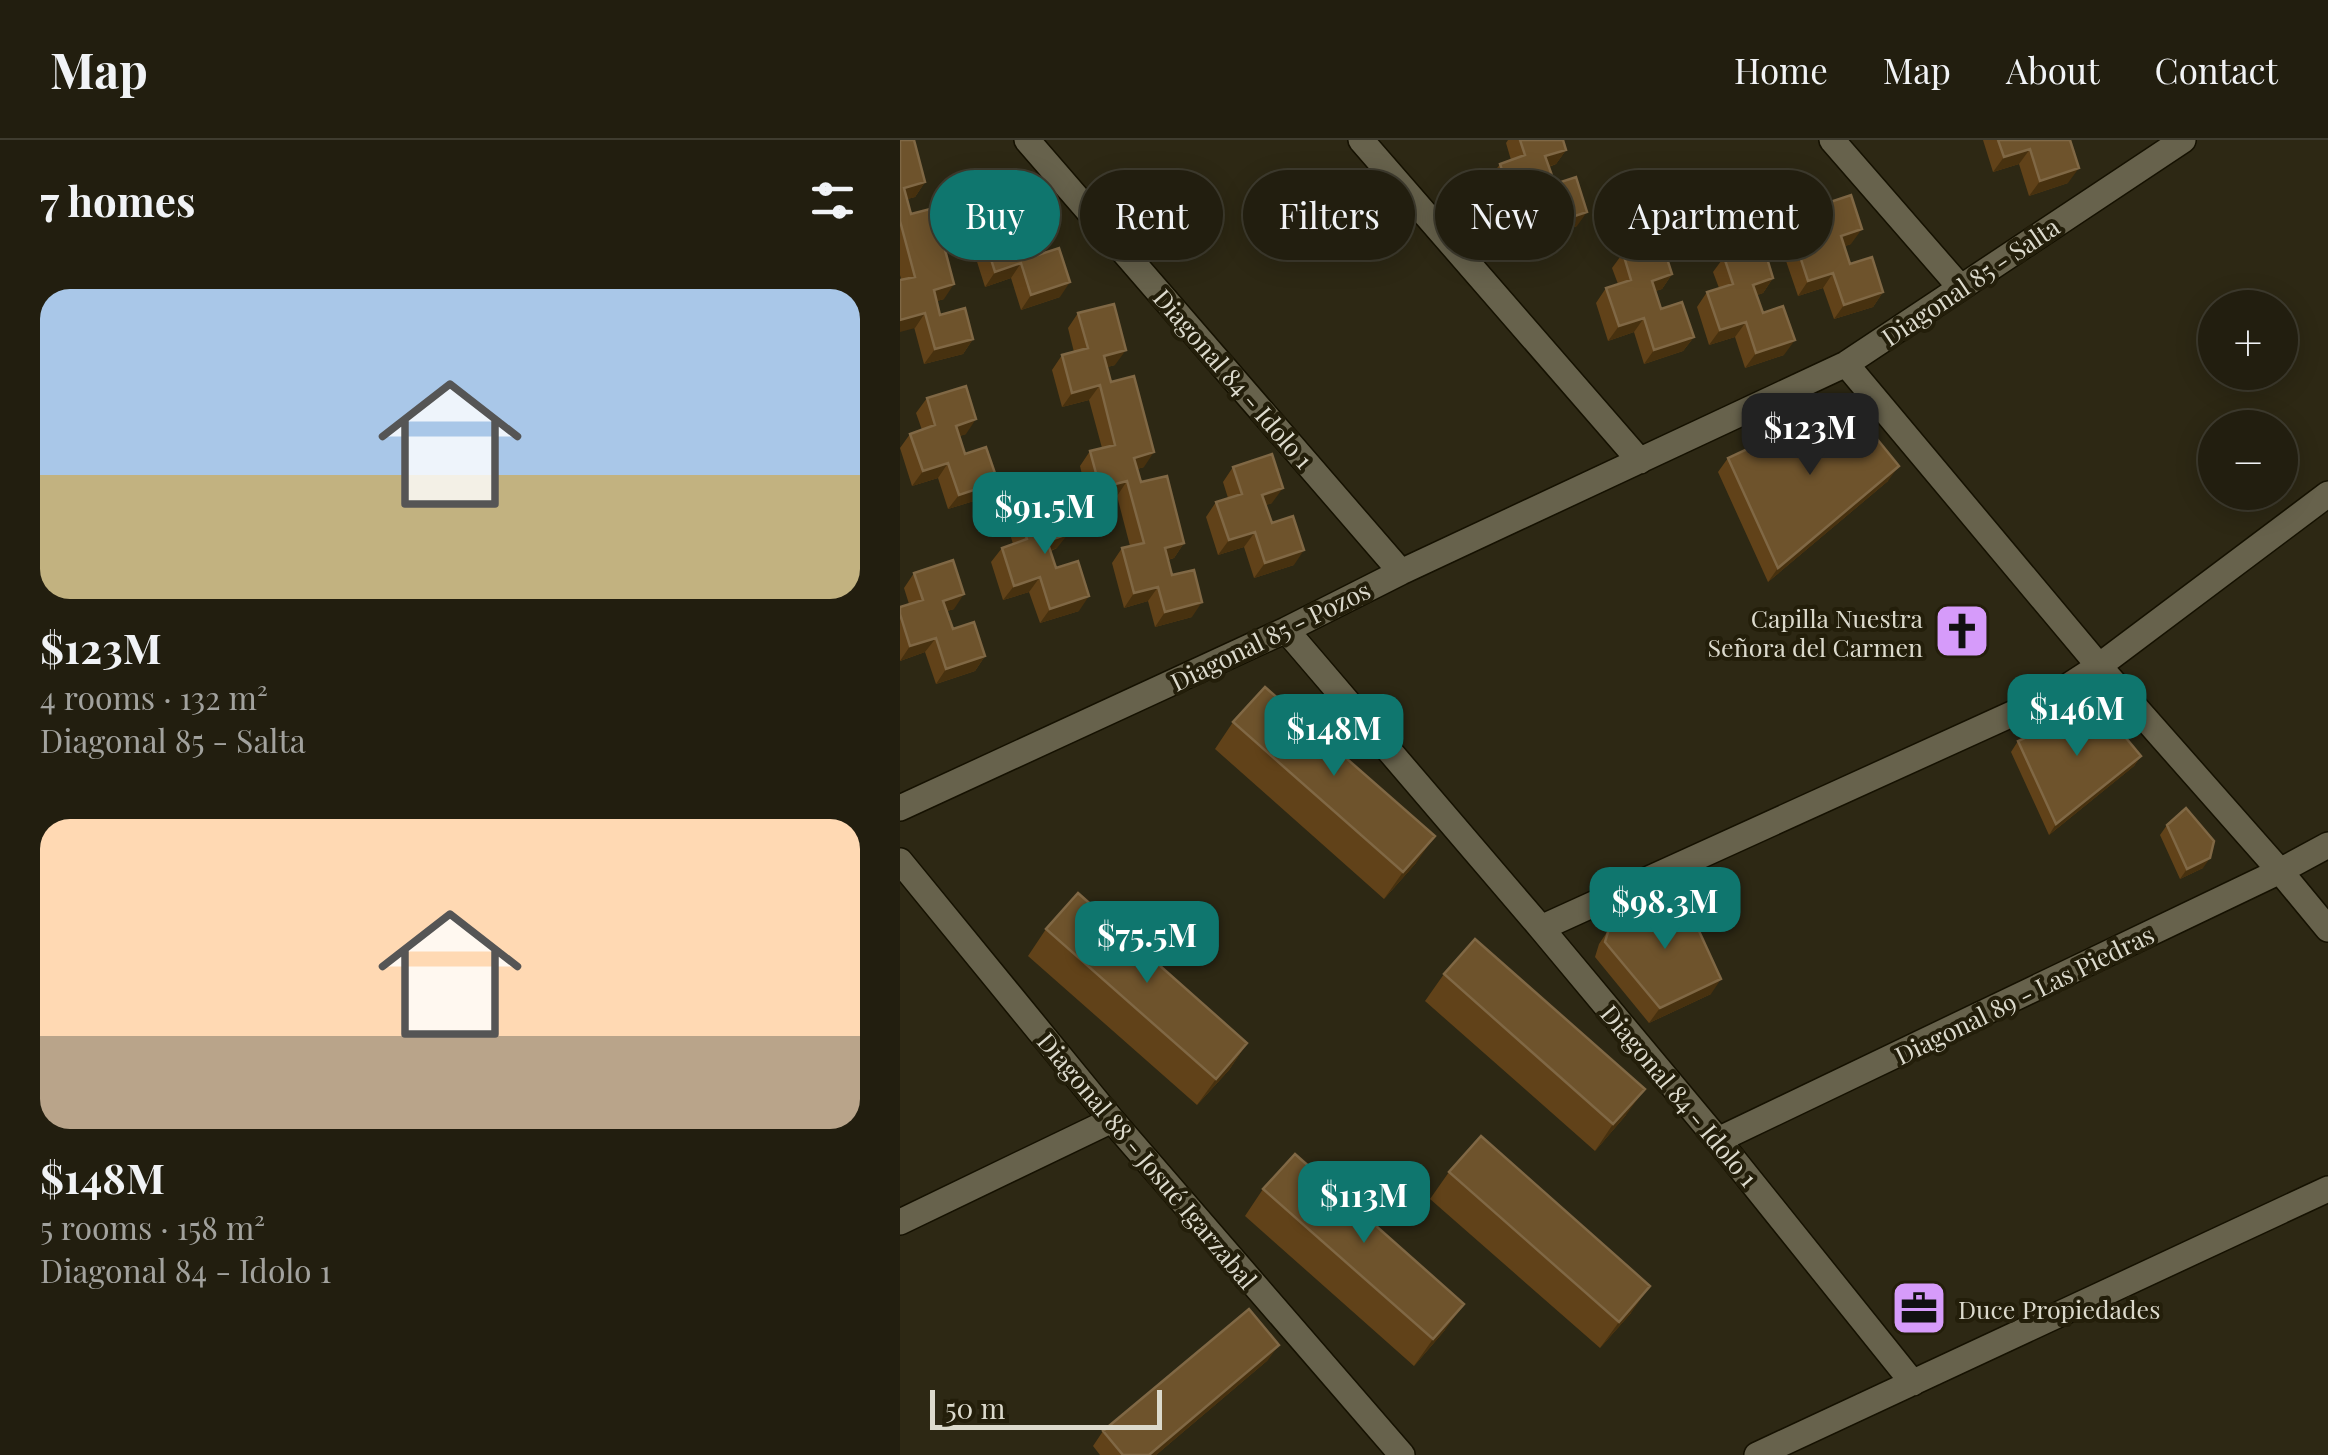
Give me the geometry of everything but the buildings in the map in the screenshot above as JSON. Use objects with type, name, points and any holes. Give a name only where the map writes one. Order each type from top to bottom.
[{"type":"street","name":"Diagonal 84 - Idolo 1","points":[[1027,140],[1401,572]]},
{"type":"street","points":[[1361,140],[1640,460]]},
{"type":"street","points":[[1832,140],[1960,287]]},
{"type":"street","name":"Diagonal 85 - Salta","points":[[1640,460],[1846,364],[2183,140]]},
{"type":"street","points":[[1846,364],[2099,666],[2328,929]]},
{"type":"street","name":"Diagonal 85 - Pozos","points":[[900,808],[1286,630],[1640,460]]},
{"type":"street","points":[[1541,928],[2056,694],[2328,494]]},
{"type":"street","name":"Diagonal 84 - Idolo 1","points":[[1286,630],[1718,1140],[1914,1383]]},
{"type":"street","name":"Diagonal 89 - Las Piedras","points":[[1718,1140],[2328,845]]},
{"type":"street","name":"Diagonal 88 - Josué Igarzabal","points":[[900,860],[1112,1120],[1402,1455]]},
{"type":"street","points":[[900,1222],[1112,1120]]},
{"type":"street","points":[[1756,1455],[2328,1189]]},
{"type":"place","name":"Capilla Nuestra Señora del Carmen","points":[[1962,631]]},
{"type":"place","name":"Duce Propiedades","points":[[1919,1308]]}]
